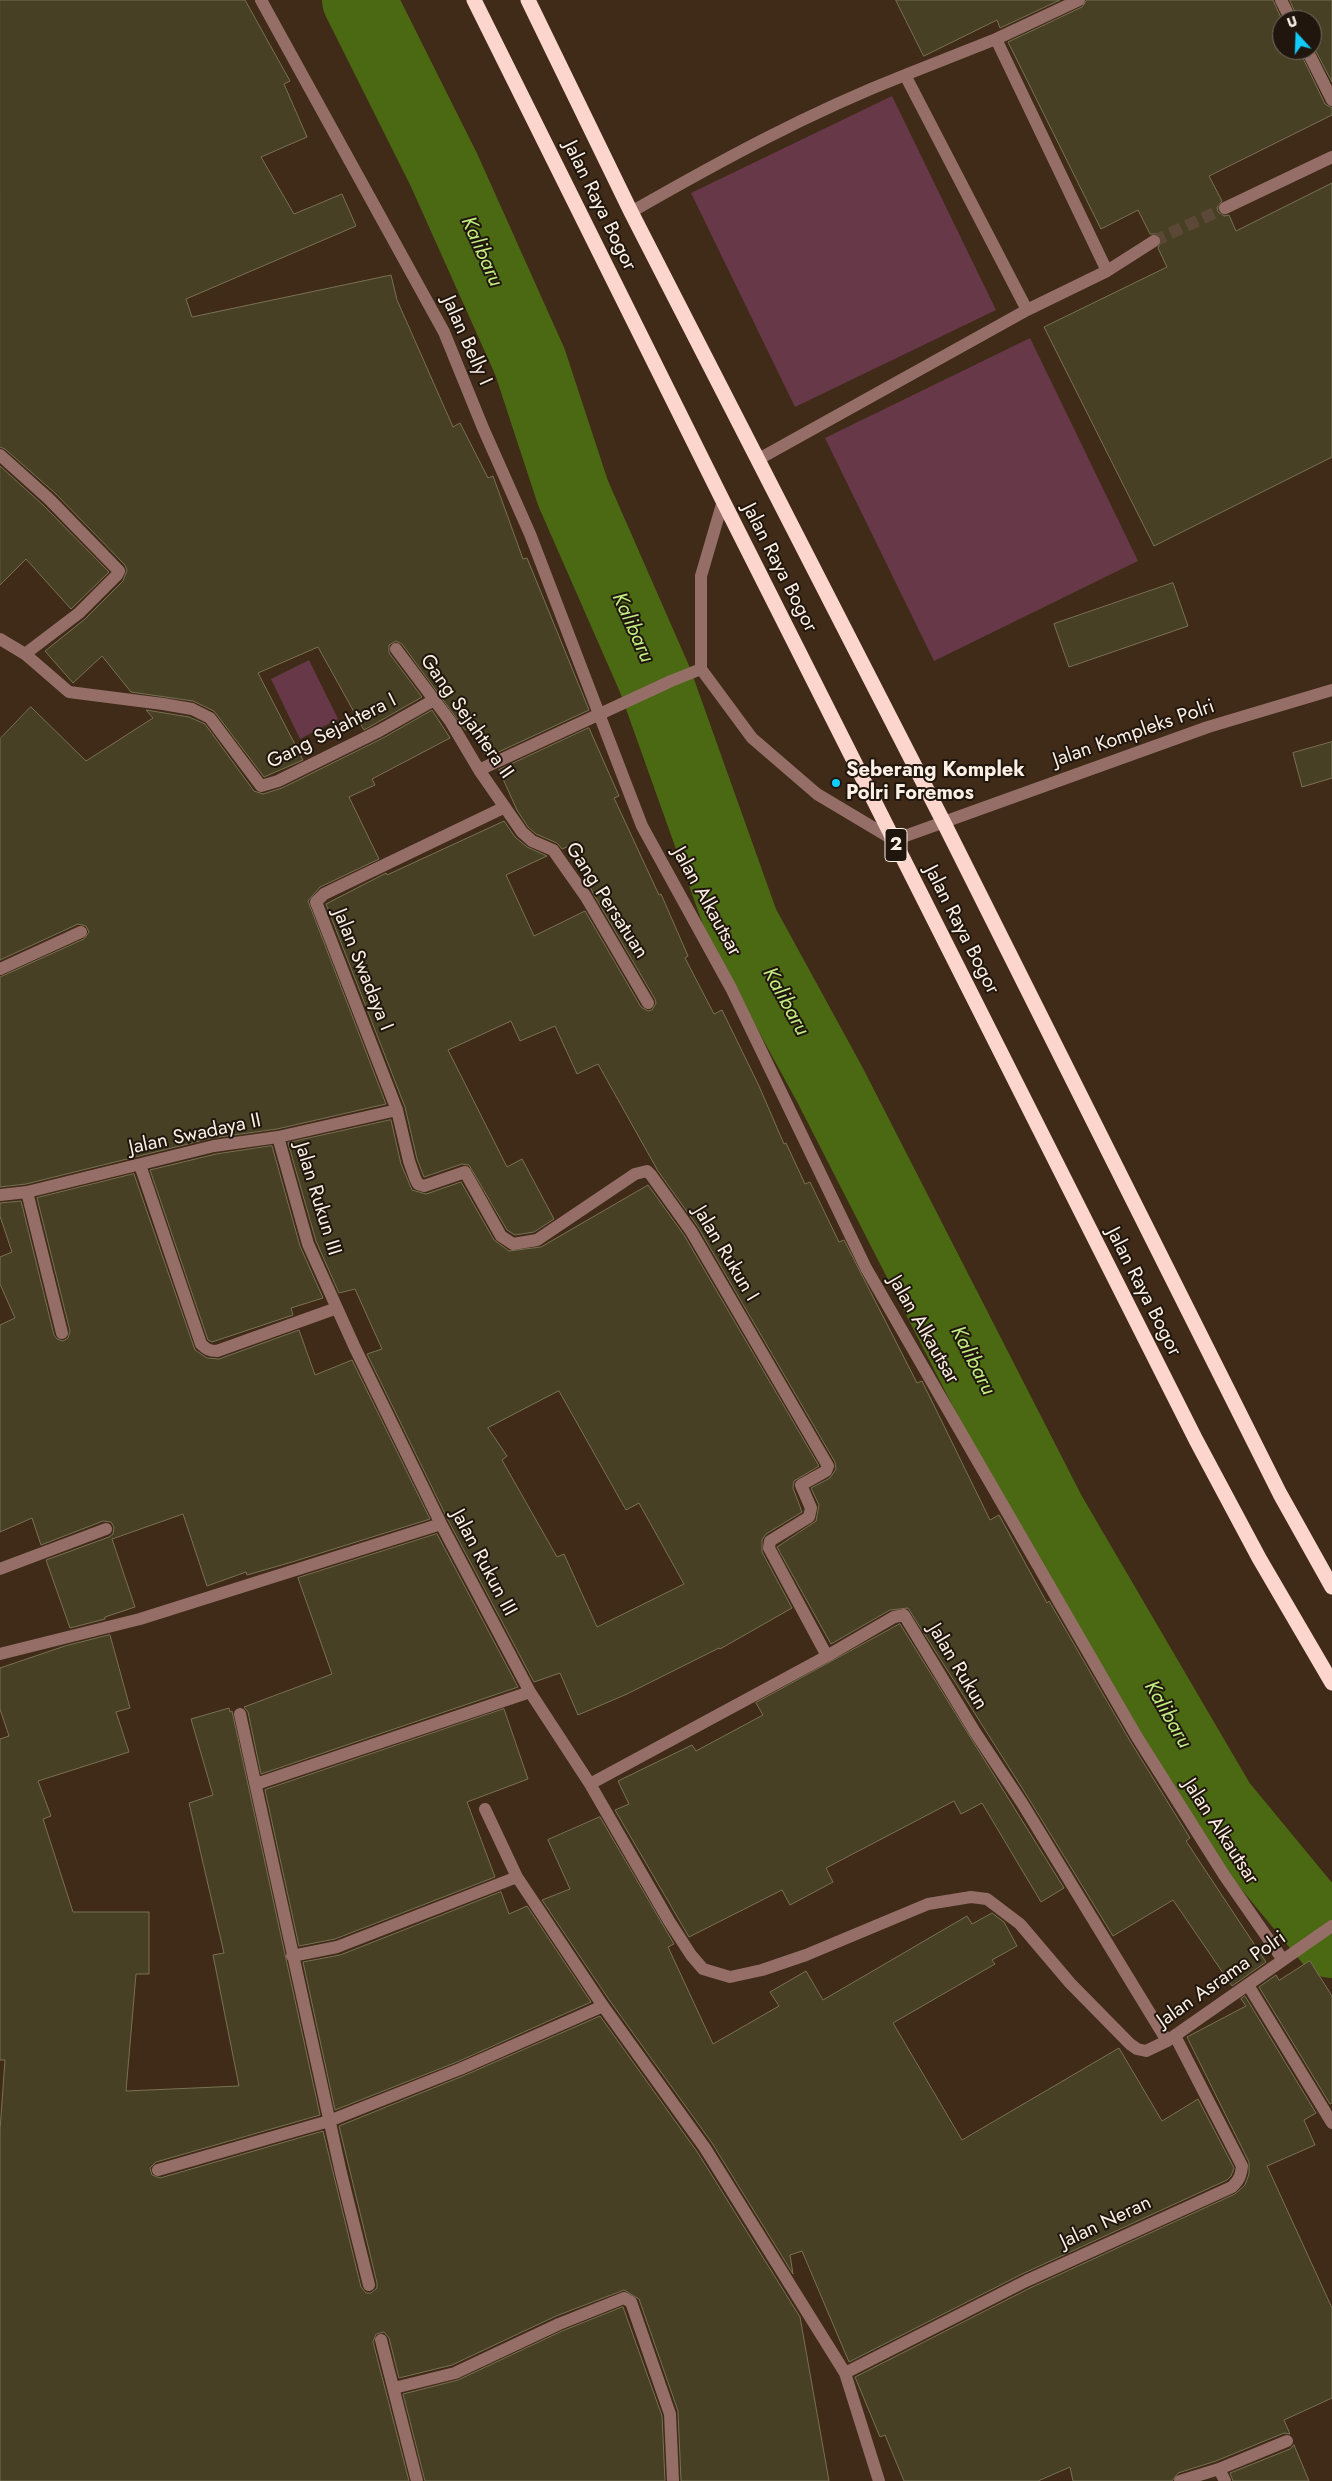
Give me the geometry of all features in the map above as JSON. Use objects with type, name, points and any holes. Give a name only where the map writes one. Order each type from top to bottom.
[{"type":"highway","name":"Jalan Raya Bogor","points":[[474,0],[723,501],[1196,1440],[1264,1566],[1332,1683]]},
{"type":"highway","name":"Jalan Raya Bogor","points":[[528,0],[631,212],[943,821],[1280,1494],[1332,1587]]},
{"type":"street","name":"Jalan Belly I","points":[[261,0],[444,332],[483,428],[530,534],[599,715]]},
{"type":"street","points":[[631,212],[761,139],[839,101],[996,39],[1079,0]]},
{"type":"street","points":[[996,39],[1107,271]]},
{"type":"street","points":[[1311,60],[1332,100]]},
{"type":"street","points":[[905,75],[1027,310]]},
{"type":"street","points":[[1225,208],[1332,157]]},
{"type":"street","points":[[757,460],[1027,310],[1107,271],[1154,241]]},
{"type":"street","points":[[0,455],[49,499],[119,571],[78,612],[25,654]]},
{"type":"street","points":[[723,501],[700,576],[701,670],[752,738],[817,794],[894,840]]},
{"type":"street","name":"Gang Sejahtera I","points":[[0,639],[25,654],[69,692],[192,709],[210,718],[262,786],[278,781],[379,732],[434,700]]},
{"type":"street","name":"Gang Sejahtera II","points":[[396,649],[450,721],[479,770],[505,807]]},
{"type":"street","points":[[479,770],[671,681],[701,670]]},
{"type":"street","name":"Jalan Kompleks Polri","points":[[894,840],[1199,730],[1332,690]]},
{"type":"street","name":"Jalan Alkautsar","points":[[599,715],[642,826],[731,988],[866,1268],[1137,1737],[1224,1875],[1283,1960]]},
{"type":"street","name":"Gang Persatuan","points":[[505,807],[522,832],[532,841],[553,850],[586,897],[648,1003]]},
{"type":"street","name":"Jalan Swadaya I","points":[[398,1110],[316,902],[324,894],[505,807]]},
{"type":"street","points":[[0,969],[81,932]]},
{"type":"street","name":"Jalan Swadaya II","points":[[0,1195],[27,1192],[214,1146],[278,1137],[398,1110]]},
{"type":"street","name":"Jalan Rukun I","points":[[398,1110],[409,1160],[418,1184],[424,1186],[465,1172],[501,1236],[513,1244],[537,1240],[635,1174],[647,1172],[651,1175],[691,1231],[828,1466],[826,1471],[801,1485],[811,1508],[809,1517],[770,1541],[769,1548],[828,1656]]},
{"type":"street","name":"Jalan Rukun III","points":[[278,1137],[308,1244],[441,1524],[530,1692],[590,1784],[691,1955],[703,1968],[730,1976],[771,1967],[806,1955],[928,1904],[971,1897],[987,1900],[1020,1924],[1070,1983],[1130,2044]]},
{"type":"street","points":[[140,1165],[201,1344],[209,1351],[217,1351],[337,1308]]},
{"type":"street","points":[[27,1192],[62,1333]]},
{"type":"street","points":[[0,1654],[140,1618],[441,1524]]},
{"type":"street","points":[[0,1569],[106,1529]]},
{"type":"street","name":"Jalan Rukun","points":[[590,1784],[828,1656],[894,1617],[902,1615],[906,1618],[975,1732],[1171,2039]]},
{"type":"street","points":[[256,1784],[530,1692]]},
{"type":"street","points":[[240,1714],[329,2121],[369,2285]]},
{"type":"street","points":[[485,1809],[517,1877],[603,2006],[706,2148],[845,2373],[879,2481]]},
{"type":"street","points":[[292,1956],[337,1947],[517,1877]]},
{"type":"street","name":"Jalan Asrama Polri","points":[[1130,2044],[1137,2049],[1146,2051],[1171,2039],[1332,1926]]},
{"type":"street","points":[[1248,1985],[1332,2123]]},
{"type":"street","points":[[158,2170],[329,2121],[460,2069],[603,2006]]},
{"type":"street","name":"Jalan Neran","points":[[845,2373],[1026,2281],[1232,2187],[1238,2182],[1241,2177],[1242,2166],[1171,2039]]},
{"type":"street","points":[[394,2388],[455,2373],[559,2324],[624,2298],[631,2302],[670,2414],[673,2481]]},
{"type":"street","points":[[381,2340],[417,2481]]},
{"type":"street","points":[[1180,2481],[1219,2469],[1287,2441]]},
{"type":"street","points":[[1219,2469],[1225,2481]]},
{"type":"shaded area","points":[[892,96],[996,310],[795,407],[691,193]]},
{"type":"shaded area","points":[[1030,338],[1138,561],[934,661],[825,438]]},
{"type":"shaded area","points":[[309,660],[338,719],[300,739],[271,679]]},
{"type":"building","points":[[0,0],[245,0],[290,81],[284,84],[307,137],[261,157],[294,214],[342,194],[356,226],[186,299],[192,317],[391,275],[397,300],[453,427],[460,423],[488,478],[493,476],[523,559],[527,558],[589,710],[492,755],[491,751],[485,754],[473,725],[465,730],[402,644],[396,641],[389,645],[389,653],[422,697],[364,730],[318,647],[258,673],[303,760],[264,777],[214,711],[193,701],[131,692],[102,656],[73,683],[45,651],[85,619],[123,581],[127,570],[125,565],[55,493],[5,449],[0,447]]},
{"type":"building","points":[[896,0],[1060,0],[1000,28],[997,20],[924,56]]},
{"type":"building","points":[[1087,0],[1273,0],[1278,10],[1272,10],[1272,60],[1304,60],[1325,104],[1332,108],[1332,115],[1209,176],[1222,201],[1217,207],[1218,212],[1224,216],[1229,215],[1236,231],[1332,183],[1332,457],[1154,546],[1044,327],[1167,267],[1158,248],[1162,240],[1158,234],[1150,234],[1138,210],[1101,229],[1008,42],[1082,7]]},
{"type":"building","points":[[1290,0],[1332,0],[1332,82],[1320,60],[1322,60],[1322,10],[1294,10]]},
{"type":"building","points":[[0,466],[43,505],[109,572],[71,609],[26,559],[0,585]]},
{"type":"building","points":[[1173,583],[1188,626],[1069,667],[1054,624]]},
{"type":"building","points":[[31,707],[86,761],[153,718],[146,710],[189,717],[205,724],[254,791],[263,794],[282,788],[383,738],[432,710],[450,738],[372,779],[375,785],[349,797],[379,859],[320,887],[308,901],[386,1104],[277,1129],[212,1138],[26,1184],[0,1187],[0,977],[84,939],[89,932],[86,926],[78,924],[0,960],[0,739]]},
{"type":"building","points":[[589,728],[619,796],[614,798],[659,895],[661,894],[688,956],[685,958],[714,1014],[722,1010],[759,1086],[784,1144],[786,1143],[805,1184],[810,1182],[839,1242],[844,1240],[917,1383],[922,1381],[990,1520],[999,1515],[1047,1603],[1049,1601],[1130,1741],[1190,1838],[1186,1841],[1266,1962],[1232,1986],[1173,1900],[1113,1936],[908,1608],[890,1610],[831,1644],[777,1547],[816,1521],[819,1505],[811,1488],[830,1478],[836,1469],[835,1462],[698,1227],[658,1171],[598,1064],[577,1074],[555,1026],[520,1041],[511,1021],[448,1050],[507,1167],[522,1159],[554,1219],[534,1232],[515,1235],[507,1230],[469,1165],[462,1164],[424,1177],[417,1159],[405,1107],[326,904],[386,873],[387,875],[504,821],[515,837],[527,847],[547,856],[506,875],[534,936],[585,911],[641,1007],[648,1011],[652,1010],[656,1003],[655,999],[594,895],[571,845],[562,849],[557,843],[536,834],[528,827],[517,810],[499,770]]},
{"type":"building","points":[[1332,742],[1332,778],[1302,787],[1293,753]]},
{"type":"building","points":[[391,1120],[401,1164],[412,1190],[426,1194],[461,1182],[494,1240],[509,1251],[541,1247],[648,1185],[684,1235],[819,1466],[794,1481],[793,1488],[802,1512],[766,1534],[762,1540],[762,1552],[792,1608],[720,1649],[627,1694],[578,1715],[560,1673],[534,1682],[448,1520],[367,1354],[382,1349],[355,1289],[339,1293],[316,1241],[288,1143]],"holes":[[[559,1391],[626,1510],[639,1503],[684,1584],[597,1627],[564,1554],[557,1557],[502,1460],[507,1456],[488,1428]]]},
{"type":"building","points":[[272,1146],[300,1246],[323,1298],[291,1308],[293,1315],[212,1342],[208,1340],[150,1170],[216,1154]]},
{"type":"building","points":[[134,1174],[195,1350],[207,1358],[219,1359],[299,1330],[315,1375],[352,1360],[430,1519],[247,1575],[246,1572],[207,1586],[183,1514],[112,1539],[135,1607],[105,1617],[105,1619],[70,1628],[46,1560],[109,1537],[113,1534],[114,1527],[111,1522],[103,1521],[41,1545],[32,1518],[0,1532],[0,1325],[15,1318],[0,1284],[0,1257],[12,1252],[0,1216],[0,1203],[21,1201],[54,1335],[57,1339],[63,1341],[68,1338],[70,1331],[37,1198]]},
{"type":"building","points":[[437,1534],[518,1687],[261,1774],[248,1712],[244,1707],[332,1674],[298,1578]]},
{"type":"building","points":[[900,1624],[1064,1888],[1041,1902],[982,1803],[961,1814],[954,1801],[826,1868],[833,1882],[790,1905],[782,1890],[689,1937],[615,1810],[629,1804],[618,1781],[692,1745],[696,1751],[763,1715],[756,1703]]},
{"type":"building","points":[[110,1635],[130,1708],[116,1712],[129,1752],[38,1781],[51,1816],[43,1819],[73,1912],[149,1912],[149,1974],[136,1974],[126,2091],[239,2086],[213,1955],[224,1953],[189,1803],[213,1795],[191,1719],[229,1708],[230,1712],[232,1711],[320,2115],[156,2162],[150,2168],[152,2175],[160,2178],[323,2131],[361,2287],[366,2293],[371,2293],[377,2288],[377,2283],[339,2126],[463,2076],[600,2016],[698,2153],[800,2317],[829,2481],[681,2481],[678,2411],[639,2299],[624,2290],[556,2316],[452,2365],[399,2378],[389,2338],[384,2332],[376,2334],[373,2342],[409,2481],[0,2481],[0,2130],[5,2060],[0,2060],[0,1739],[9,1736],[0,1709],[0,1668],[65,1646]]},
{"type":"building","points":[[504,1709],[528,1779],[467,1802],[495,1877],[335,1939],[299,1946],[265,1790]]},
{"type":"building","points":[[600,1817],[674,1944],[668,1947],[713,2044],[779,2006],[770,1992],[806,1971],[823,2000],[967,1916],[972,1924],[992,1913],[1004,1922],[1017,1946],[992,1960],[995,1964],[893,2023],[962,2140],[1119,2048],[1162,2121],[1198,2099],[1234,2168],[1231,2176],[1227,2180],[1022,2274],[849,2362],[802,2251],[790,2255],[793,2274],[712,2143],[610,2001],[542,1900],[570,1889],[548,1840]]},
{"type":"building","points":[[501,1892],[509,1914],[527,1906],[591,2002],[457,2062],[335,2110],[303,1962],[340,1955]]},
{"type":"building","points":[[1310,1961],[1332,1996],[1332,2103],[1330,2104],[1259,1987],[1276,1975],[1279,1980]]},
{"type":"building","points":[[1245,1996],[1316,2113],[1304,2120],[1315,2145],[1267,2166],[1332,2308],[1332,2398],[1284,2420],[1290,2434],[1284,2433],[1216,2461],[1178,2473],[1172,2481],[1073,2481],[1070,2467],[1038,2481],[904,2481],[885,2435],[880,2437],[855,2377],[1030,2288],[1235,2194],[1245,2185],[1249,2174],[1249,2162],[1187,2037],[1246,2006],[1241,1999]]},
{"type":"building","points":[[623,2307],[662,2416],[665,2481],[425,2481],[403,2394],[458,2380],[562,2331]]},
{"type":"building","points":[[1294,2445],[1309,2481],[1233,2481],[1230,2473],[1290,2449]]},
{"type":"waterway","name":"Kalibaru","points":[[359,0],[444,170],[530,362],[573,493],[655,680],[742,924],[830,1085],[1050,1515],[1219,1804],[1332,1941]]},
{"type":"tunnel","points":[[1154,241],[1225,208]]},
{"type":"place","name":"Seberang Komplek Polri Foremos","points":[[836,783]]}]
